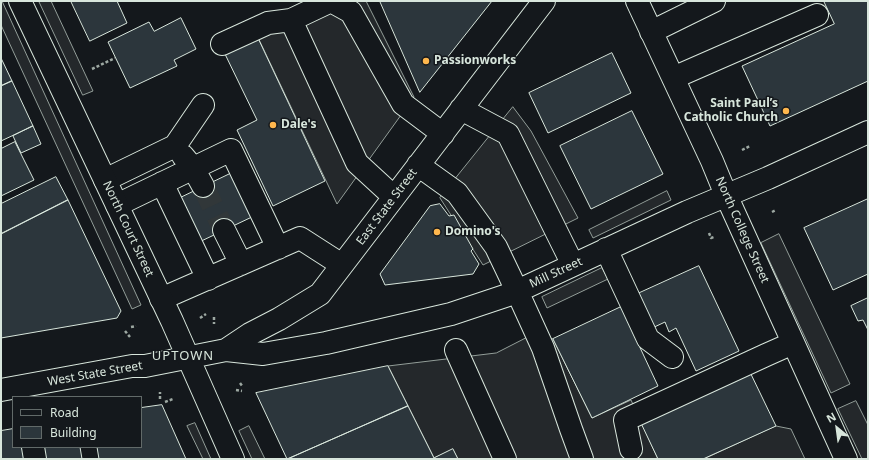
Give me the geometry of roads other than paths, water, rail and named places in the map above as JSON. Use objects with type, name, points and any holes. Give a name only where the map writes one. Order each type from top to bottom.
[{"type":"street","name":"North Court Street","points":[[20,1],[172,321],[233,459]]},
{"type":"street","points":[[222,44],[268,23],[291,20],[331,1],[351,12],[403,104],[443,134]]},
{"type":"street","name":"East State Street","points":[[188,358],[226,350],[250,334],[279,319],[320,294],[544,1]]},
{"type":"street","name":"North College Street","points":[[637,1],[712,162],[846,459]]},
{"type":"street","points":[[651,32],[714,1]]},
{"type":"street","points":[[673,78],[817,15]]},
{"type":"street","points":[[291,20],[357,163],[394,197]]},
{"type":"street","points":[[105,180],[175,146],[203,105]]},
{"type":"street","points":[[461,109],[508,134],[573,265]]},
{"type":"street","name":"Mill Street","points":[[226,350],[263,354],[326,343],[451,314],[511,294],[606,249],[726,195],[768,178],[868,132]]},
{"type":"street","points":[[175,146],[198,177]]},
{"type":"street","points":[[117,205],[162,183],[198,177],[231,150],[278,248]]},
{"type":"street","points":[[418,165],[457,193],[496,247],[543,348],[582,459]]},
{"type":"street","points":[[162,183],[208,279]]},
{"type":"street","points":[[224,230],[241,264]]},
{"type":"street","points":[[161,299],[300,238],[342,265]]},
{"type":"street","points":[[606,249],[648,339],[672,357]]},
{"type":"street","points":[[631,449],[624,420],[793,343]]},
{"type":"street","points":[[456,350],[505,459]]},
{"type":"street","name":"West State Street","points":[[15,391],[132,366],[145,366],[188,358]]},
{"type":"street","points":[[33,448],[35,459]]},
{"type":"tunnel","points":[[203,186],[224,230]]},
{"type":"place","name":"Passionworks","points":[[426,61]]},
{"type":"place","name":"Saint Paul’s Catholic Church","points":[[786,111]]},
{"type":"place","name":"Dale's","points":[[273,125]]},
{"type":"place","name":"Domino's","points":[[437,232]]},
{"type":"district","name":"UPTOWN","points":[[183,356]]}]
